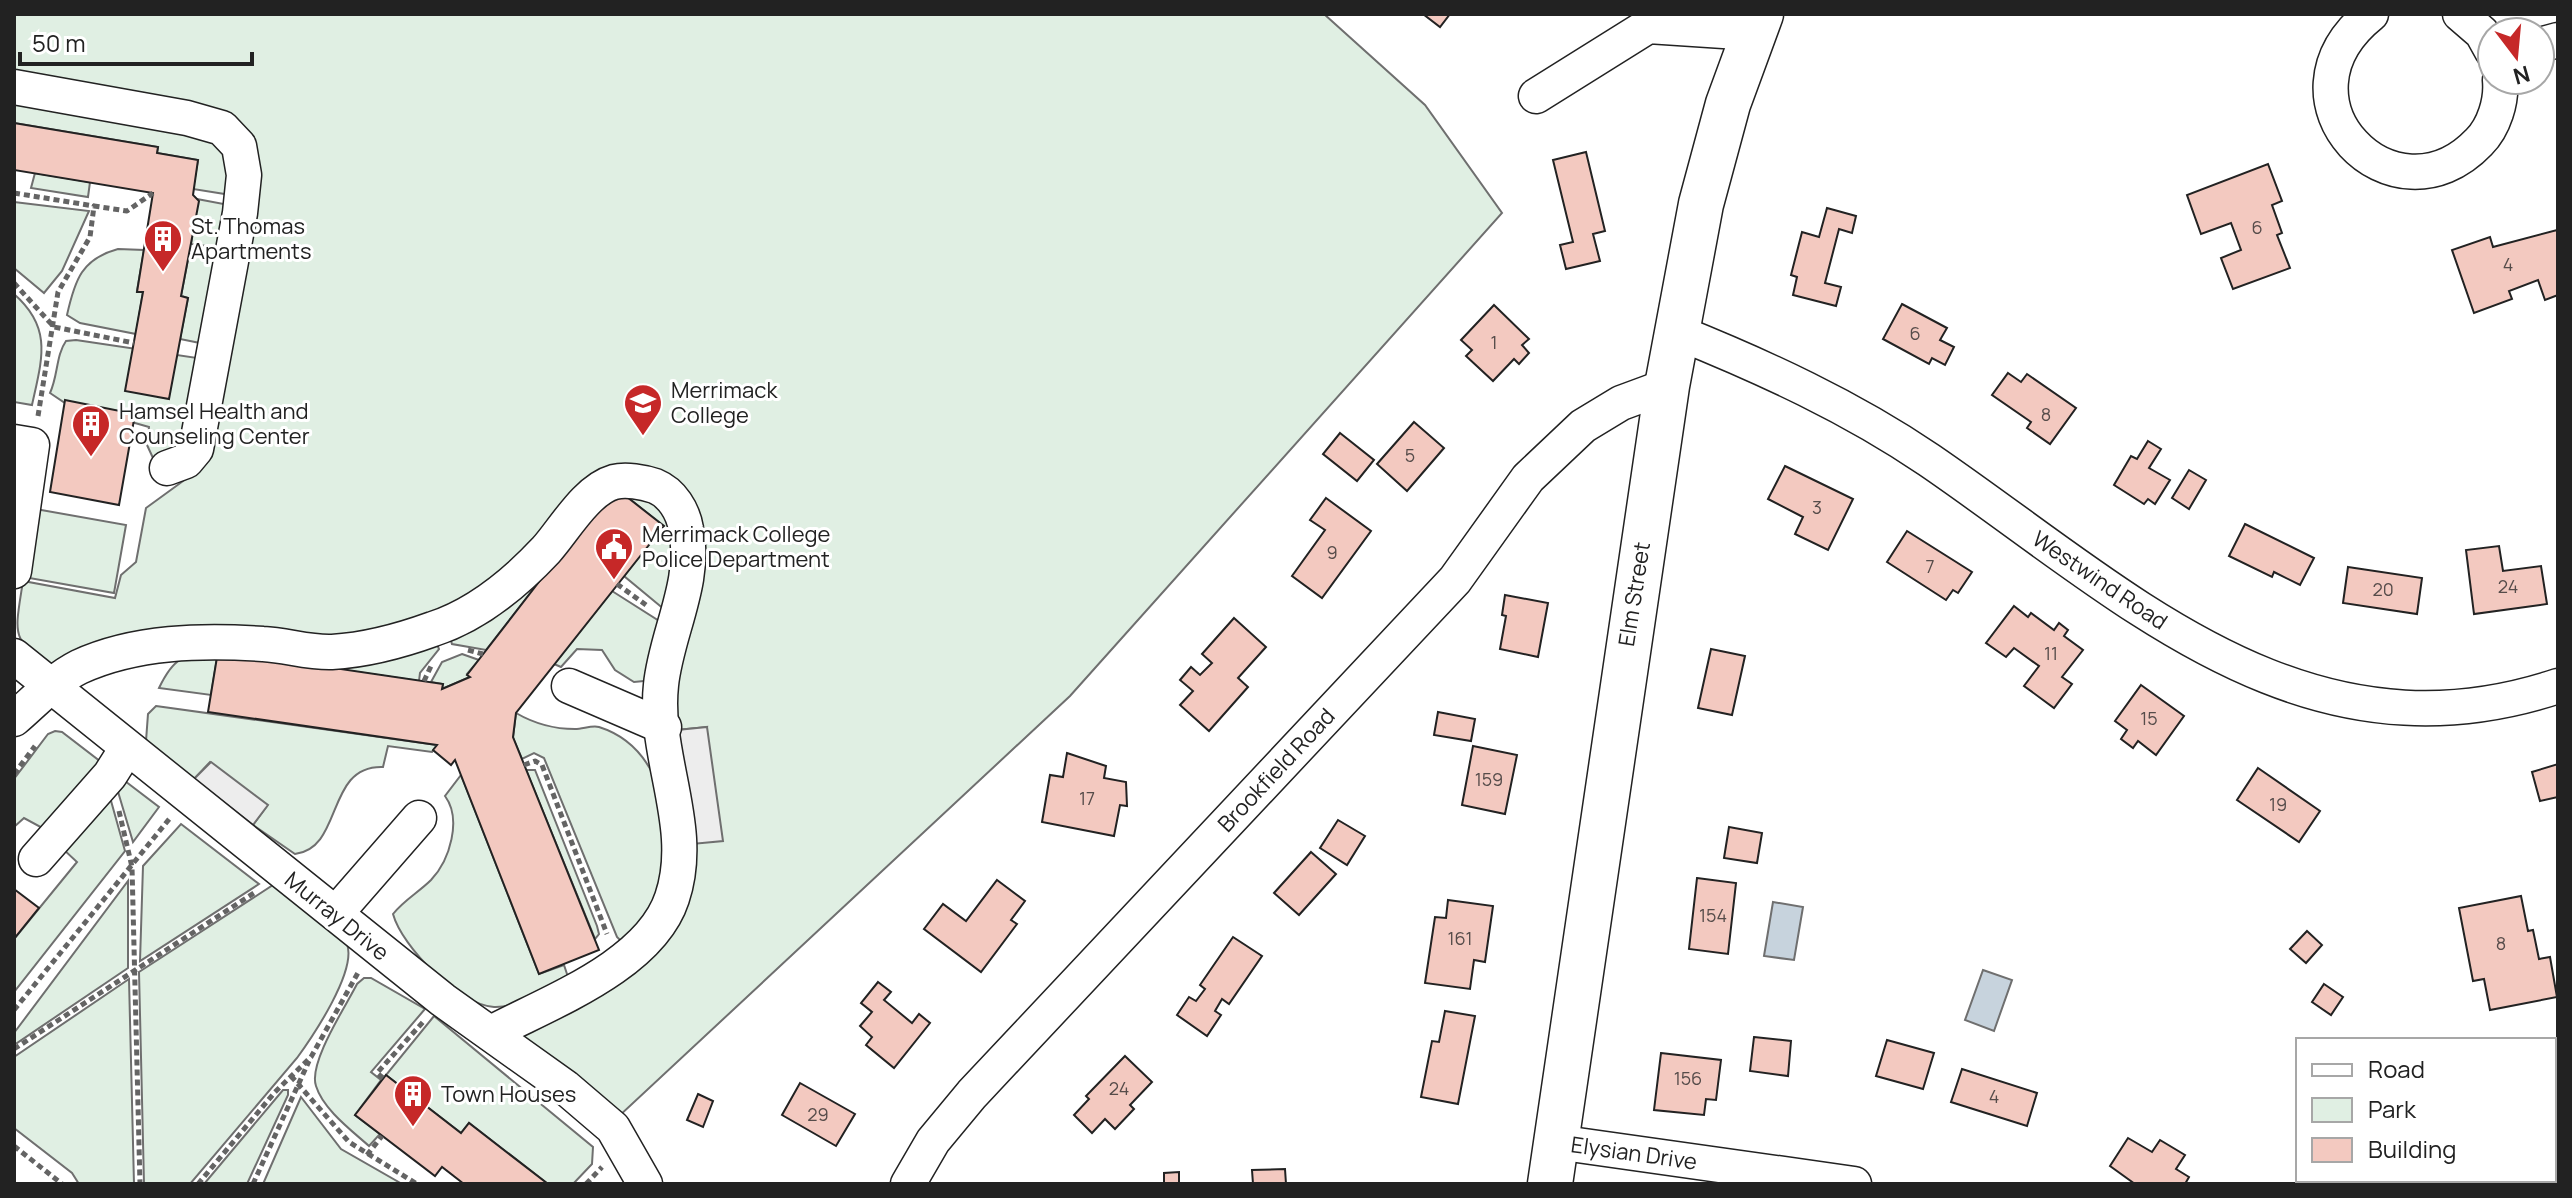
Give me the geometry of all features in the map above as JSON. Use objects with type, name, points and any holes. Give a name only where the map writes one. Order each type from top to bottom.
[{"type":"main road","name":"Elm Street","points":[[1553,1163],[1667,386],[1701,204],[1728,104],[1757,24]]},
{"type":"street","points":[[2371,14],[2351,30],[2336,55],[2329,83],[2334,113],[2347,139],[2367,157],[2391,168],[2417,172],[2444,167],[2467,154],[2486,135],[2497,111],[2498,96]]},
{"type":"street","points":[[2460,14],[2476,28]]},
{"type":"street","points":[[1536,96],[1648,26],[1757,24]]},
{"type":"street","points":[[14,87],[187,118],[222,128],[239,146],[244,175],[240,213],[196,449],[186,461],[167,468]]},
{"type":"street","name":"Westwind Road","points":[[1677,332],[1753,363],[1836,405],[1927,459],[2176,631],[2246,669],[2309,692],[2367,706],[2409,709],[2471,707],[2558,686]]},
{"type":"street","name":"Brookfield Road","points":[[908,1184],[933,1141],[972,1094],[1455,580],[1528,478],[1583,426],[1621,403],[1667,386]]},
{"type":"street","points":[[14,571],[23,444]]},
{"type":"street","points":[[14,719],[78,668],[136,648],[193,643],[264,644],[330,652],[378,647],[438,628],[490,600],[543,553],[597,491],[613,482],[631,481],[657,487],[679,505],[687,531],[687,566],[661,686],[680,833],[672,899],[643,944],[619,965],[493,1032]]},
{"type":"street","name":"Murray Drive","points":[[14,656],[51,687],[118,762],[189,794],[284,873],[337,912],[372,945],[443,1000],[493,1032],[613,1128],[645,1184]]},
{"type":"street","points":[[569,686],[664,727]]},
{"type":"street","points":[[36,859],[118,762]]},
{"type":"street","points":[[337,912],[419,818]]},
{"type":"street","name":"Elysian Drive","points":[[1553,1163],[1854,1184]]},
{"type":"path","points":[[14,193],[127,211],[153,193]]},
{"type":"path","points":[[23,444],[54,327],[58,292],[90,237],[94,206]]},
{"type":"path","points":[[14,283],[54,327],[134,343]]},
{"type":"path","points":[[524,765],[535,761],[542,765],[619,965]]},
{"type":"path","points":[[118,762],[132,867],[140,1184]]},
{"type":"path","points":[[14,1010],[189,794]]},
{"type":"path","points":[[14,1049],[284,873]]},
{"type":"path","points":[[253,1184],[311,1057],[372,945]]},
{"type":"path","points":[[383,1078],[377,1073],[443,1000]]},
{"type":"path","points":[[198,1184],[311,1057]]},
{"type":"path","points":[[291,1076],[349,1142],[417,1184]]},
{"type":"path","points":[[367,1155],[382,1136]]},
{"type":"path","points":[[14,1146],[62,1184]]},
{"type":"green space","name":"Merrimack College","points":[[14,14],[1324,14],[1425,105],[1502,213],[1070,696],[617,1118],[518,1037],[637,969],[707,727],[677,730],[676,688],[694,584],[648,472],[455,610],[329,644],[60,673],[44,662],[19,636],[18,615],[23,581],[115,598],[121,575],[136,562],[146,508],[190,476],[255,156],[14,80]]},
{"type":"green space","points":[[14,101],[208,135],[230,159],[231,195],[193,189],[198,160],[157,153],[158,147],[14,123]]},
{"type":"green space","points":[[35,173],[90,182],[88,197],[31,188]]},
{"type":"green space","points":[[197,199],[229,205],[223,248],[191,244]]},
{"type":"green space","points":[[14,202],[89,211],[62,271],[44,293],[14,268]]},
{"type":"green space","points":[[118,249],[144,250],[137,291],[143,292],[136,334],[80,323],[67,315],[82,272],[96,258]]},
{"type":"green space","points":[[189,254],[222,258],[205,344],[180,339],[188,298],[181,296]]},
{"type":"green space","points":[[14,294],[35,319],[39,332],[41,359],[32,405],[14,402]]},
{"type":"green space","points":[[66,341],[204,359],[187,442],[165,459],[153,458],[147,445],[149,427],[65,403],[50,393],[63,347]]},
{"type":"green space","points":[[620,491],[646,492],[673,519],[671,615],[624,576],[663,526]]},
{"type":"green space","points":[[30,508],[126,525],[114,593],[18,576]]},
{"type":"green space","points":[[575,536],[486,650],[452,644],[448,631]]},
{"type":"green space","points":[[612,591],[667,626],[654,680],[634,682],[615,670],[602,650],[577,649],[561,667],[554,664]]},
{"type":"green space","points":[[434,637],[439,649],[420,673],[419,681],[240,655]]},
{"type":"green space","points":[[218,652],[211,695],[159,688],[170,669],[181,659]]},
{"type":"green space","points":[[462,654],[479,660],[467,674],[470,677],[442,689],[443,684],[431,682],[442,662]]},
{"type":"green space","points":[[156,706],[437,745],[432,752],[388,746],[383,767],[365,770],[352,779],[321,838],[310,848],[295,854],[253,825],[267,806],[210,762],[194,779],[146,741],[148,714]]},
{"type":"green space","points":[[516,713],[552,727],[599,727],[621,738],[639,753],[652,773],[667,818],[668,867],[662,897],[624,944],[617,937],[544,758],[534,753],[522,759],[513,738]]},
{"type":"green space","points":[[62,732],[101,762],[46,830],[24,818],[14,827],[14,779],[48,734]]},
{"type":"green space","points":[[526,770],[535,770],[597,926],[599,934],[595,939]]},
{"type":"green space","points":[[461,775],[539,974],[564,965],[568,977],[532,997],[504,1006],[480,1004],[449,985],[408,942],[393,914],[431,880],[444,862],[453,827],[453,816],[445,796]]},
{"type":"green space","points":[[121,778],[159,807],[133,842],[116,785]]},
{"type":"green space","points":[[108,790],[125,851],[14,992],[14,939],[77,862],[63,849]]},
{"type":"green space","points":[[181,824],[259,884],[140,961],[143,866]]},
{"type":"green space","points":[[128,881],[128,968],[14,1045],[14,1033]]},
{"type":"green space","points":[[273,885],[347,944],[346,970],[340,986],[297,1058],[190,1184],[144,1184],[139,972]]},
{"type":"green space","points":[[364,978],[371,978],[425,1009],[371,1072],[381,1080],[355,1115],[380,1134],[369,1146],[325,1103],[316,1086],[315,1076],[329,1035],[357,984]]},
{"type":"green space","points":[[129,979],[134,1184],[79,1184],[72,1173],[14,1128],[14,1057]]},
{"type":"green space","points":[[434,1016],[593,1147],[592,1164],[573,1184],[548,1184],[469,1123],[461,1133],[386,1075]]},
{"type":"green space","points":[[283,1090],[288,1090],[288,1095],[247,1184],[204,1184]]},
{"type":"green space","points":[[301,1097],[341,1149],[402,1184],[263,1184]]},
{"type":"shaded area","points":[[707,727],[723,841],[692,844],[677,730]]},
{"type":"shaded area","points":[[211,762],[268,805],[253,825],[194,779]]},
{"type":"shaded area","points":[[1773,902],[1803,907],[1794,960],[1764,956]]},
{"type":"shaded area","points":[[1983,970],[2012,980],[1994,1031],[1965,1020]]},
{"type":"building","points":[[1423,14],[1450,14],[1440,27]]},
{"type":"building","name":"St. Thomas Apartments","points":[[14,123],[158,147],[157,153],[198,160],[193,195],[199,201],[181,296],[188,298],[169,399],[125,391],[143,292],[137,292],[153,193],[14,170]]},
{"type":"building","points":[[1586,152],[1605,231],[1593,234],[1600,261],[1566,269],[1560,245],[1573,242],[1553,160]]},
{"type":"building","points":[[2268,164],[2282,201],[2272,205],[2282,233],[2277,235],[2290,268],[2233,289],[2221,258],[2241,250],[2231,223],[2201,234],[2187,195]]},
{"type":"building","points":[[1827,208],[1856,216],[1852,233],[1839,229],[1825,283],[1841,287],[1836,306],[1793,295],[1797,277],[1791,275],[1802,232],[1819,237]]},
{"type":"building","points":[[2557,230],[2558,295],[2545,300],[2538,280],[2509,291],[2512,299],[2474,313],[2452,250],[2490,237],[2493,247]]},
{"type":"building","points":[[1902,304],[1947,328],[1940,340],[1954,347],[1945,365],[1932,358],[1929,364],[1883,339]]},
{"type":"building","points":[[1494,305],[1529,339],[1522,345],[1529,353],[1519,364],[1514,359],[1493,381],[1466,356],[1472,350],[1461,340]]},
{"type":"building","points":[[2008,373],[2021,382],[2027,374],[2076,408],[2050,444],[2027,428],[2031,422],[1992,395]]},
{"type":"building","name":"Hamsel Health and Counseling Center","points":[[65,400],[135,414],[119,505],[50,492]]},
{"type":"building","points":[[1414,422],[1444,448],[1407,491],[1377,464]]},
{"type":"building","points":[[1340,433],[1374,460],[1357,481],[1323,454]]},
{"type":"building","points":[[2148,441],[2161,449],[2149,468],[2170,480],[2155,504],[2148,499],[2144,504],[2114,485],[2131,456],[2137,459]]},
{"type":"building","points":[[1785,466],[1853,499],[1828,550],[1795,534],[1803,517],[1768,499]]},
{"type":"building","points":[[2189,470],[2206,480],[2189,509],[2172,498]]},
{"type":"building","points":[[613,486],[664,526],[516,713],[513,737],[599,950],[539,974],[455,760],[451,765],[433,750],[437,745],[208,712],[218,651],[443,684],[442,689],[470,677],[467,675]]},
{"type":"building","points":[[1326,498],[1371,531],[1322,598],[1292,576],[1325,530],[1310,520]]},
{"type":"building","points":[[2245,524],[2314,558],[2300,585],[2274,572],[2272,577],[2229,556]]},
{"type":"building","points":[[1907,531],[1972,572],[1958,593],[1953,590],[1946,600],[1887,562]]},
{"type":"building","points":[[2499,546],[2503,571],[2541,566],[2547,604],[2474,614],[2466,550]]},
{"type":"building","points":[[2348,567],[2422,578],[2417,614],[2343,603]]},
{"type":"building","points":[[1505,595],[1548,603],[1538,657],[1500,649],[1506,616],[1502,615]]},
{"type":"building","points":[[2014,606],[2028,617],[2031,613],[2054,630],[2059,623],[2068,630],[2064,636],[2083,650],[2062,677],[2072,684],[2054,708],[2024,686],[2039,666],[2014,648],[2006,657],[1986,643]]},
{"type":"building","points":[[1234,618],[1266,647],[1238,678],[1248,687],[1209,731],[1180,705],[1193,691],[1180,680],[1191,667],[1200,675],[1212,663],[1202,654]]},
{"type":"building","points":[[1711,649],[1745,656],[1732,715],[1698,708]]},
{"type":"building","points":[[2141,685],[2184,716],[2156,755],[2138,741],[2133,748],[2121,739],[2127,730],[2115,721]]},
{"type":"building","points":[[1438,712],[1475,719],[1471,741],[1434,735]]},
{"type":"building","points":[[1473,746],[1517,755],[1505,814],[1462,805]]},
{"type":"building","points":[[1067,753],[1106,766],[1104,778],[1126,782],[1127,806],[1120,805],[1114,836],[1042,822],[1050,775],[1063,777]]},
{"type":"building","points":[[2558,764],[2558,797],[2540,801],[2532,772]]},
{"type":"building","points":[[2258,768],[2320,811],[2299,842],[2237,800]]},
{"type":"building","points":[[1338,820],[1365,836],[1347,865],[1320,848]]},
{"type":"building","points":[[1729,827],[1762,833],[1757,863],[1724,858]]},
{"type":"building","points":[[1311,852],[1336,874],[1299,915],[1274,893]]},
{"type":"building","points":[[1697,878],[1736,883],[1728,954],[1689,949]]},
{"type":"building","points":[[997,880],[1025,901],[1011,920],[1017,924],[981,972],[924,929],[943,904],[966,921]]},
{"type":"building","points":[[14,889],[39,908],[14,939]]},
{"type":"building","points":[[2521,896],[2528,931],[2533,930],[2539,959],[2550,957],[2557,997],[2490,1010],[2484,979],[2473,981],[2459,908]]},
{"type":"building","points":[[1448,900],[1493,906],[1485,962],[1474,960],[1470,989],[1425,983],[1435,917],[1446,918]]},
{"type":"building","points":[[2307,931],[2322,945],[2306,963],[2290,949]]},
{"type":"building","points":[[1233,937],[1262,956],[1229,1004],[1222,999],[1215,1011],[1221,1015],[1207,1036],[1177,1015],[1189,997],[1196,1001],[1205,989],[1200,985]]},
{"type":"building","points":[[878,982],[891,992],[884,1000],[912,1023],[919,1014],[930,1023],[894,1068],[866,1045],[872,1037],[860,1026],[872,1012],[861,1003]]},
{"type":"building","points":[[2324,984],[2343,997],[2331,1015],[2312,1002]]},
{"type":"building","points":[[1445,1011],[1475,1016],[1458,1104],[1421,1097],[1432,1041],[1439,1042]]},
{"type":"building","points":[[1754,1037],[1791,1041],[1788,1076],[1750,1071]]},
{"type":"building","points":[[1887,1040],[1934,1053],[1923,1089],[1876,1076]]},
{"type":"building","points":[[1661,1053],[1721,1060],[1716,1100],[1706,1099],[1704,1115],[1654,1110]]},
{"type":"building","points":[[1125,1056],[1152,1082],[1130,1105],[1134,1109],[1115,1129],[1105,1119],[1092,1133],[1074,1115],[1089,1099],[1086,1096]]},
{"type":"building","points":[[1962,1069],[2037,1093],[2027,1126],[1951,1102]]},
{"type":"building","name":"Town Houses","points":[[386,1075],[461,1133],[469,1123],[548,1184],[464,1184],[442,1167],[435,1176],[355,1115]]},
{"type":"building","points":[[800,1083],[855,1114],[836,1146],[782,1115]]},
{"type":"building","points":[[698,1094],[713,1101],[703,1127],[687,1120]]},
{"type":"building","points":[[2128,1138],[2152,1152],[2160,1140],[2185,1155],[2176,1169],[2189,1177],[2185,1184],[2135,1184],[2110,1166]]},
{"type":"building","points":[[1285,1169],[1286,1184],[1253,1184],[1252,1170]]},
{"type":"building","points":[[1179,1172],[1179,1184],[1164,1184],[1164,1173]]},
{"type":"place","name":"St. Thomas Apartments","points":[[163,273]]},
{"type":"place","name":"Merrimack College","points":[[643,437]]},
{"type":"place","name":"Hamsel Health and Counseling Center","points":[[91,458]]},
{"type":"place","name":"Merrimack College Police Department","points":[[614,581]]},
{"type":"place","name":"Town Houses","points":[[413,1128]]}]
